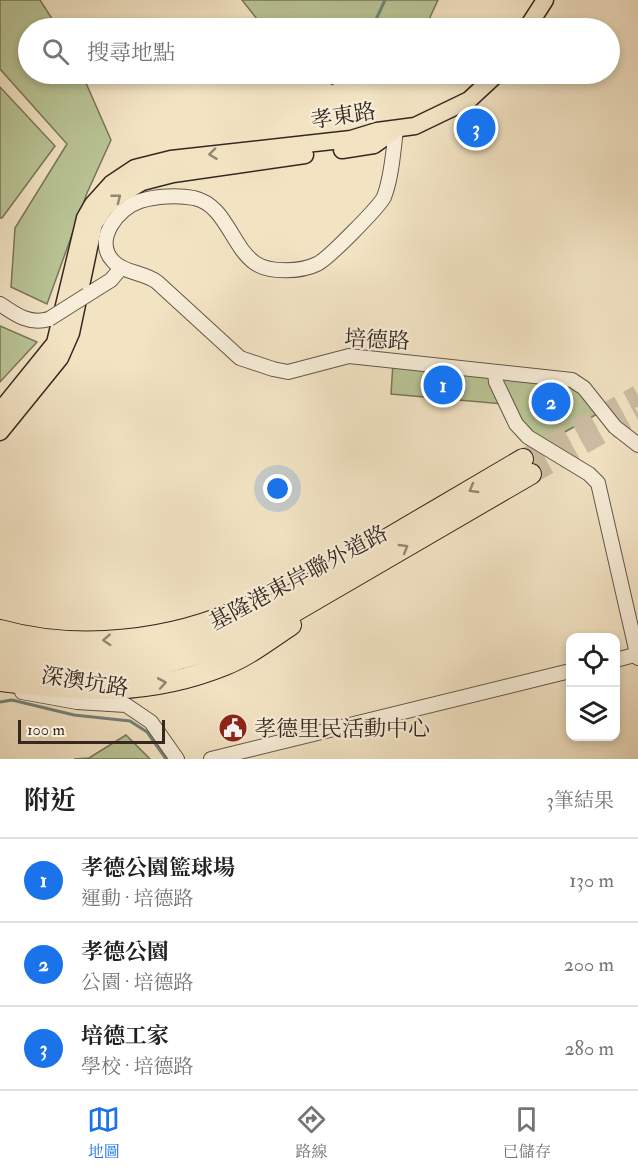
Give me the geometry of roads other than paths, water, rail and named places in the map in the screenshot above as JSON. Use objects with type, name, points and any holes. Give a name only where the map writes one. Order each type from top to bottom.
[{"type":"highway","name":"基隆港東岸聯外道路","points":[[0,647],[71,660],[151,652],[201,640],[347,571],[527,467]]},
{"type":"highway","name":"基隆港東岸聯外道路","points":[[0,662],[75,674],[150,667],[217,649],[292,613],[347,571]]},
{"type":"highway","points":[[0,630],[22,636],[73,641],[112,640],[160,634],[228,615],[347,571]]},
{"type":"highway","points":[[0,681],[90,691],[134,688],[182,680],[226,665],[307,615],[347,571]]},
{"type":"main road","points":[[533,18],[545,0]]},
{"type":"main road","points":[[396,130],[415,126],[469,100],[486,84]]},
{"type":"main road","name":"孝東路","points":[[0,411],[55,344],[85,218],[100,195],[122,176],[135,168],[171,159],[351,139],[377,131],[396,130]]},
{"type":"main road","name":"孝東路","points":[[0,432],[60,358],[71,333],[94,224],[104,209],[118,196],[142,182],[173,174],[374,145],[396,130]]},
{"type":"street","points":[[0,304],[30,321],[39,322],[50,319],[111,280],[121,268],[111,260],[107,251],[109,226],[125,210],[140,201],[176,196],[197,199],[213,208],[224,221],[238,246],[256,264],[284,270],[317,264],[383,198],[392,167],[396,130]]},
{"type":"street","name":"培德路","points":[[121,268],[147,275],[226,346],[240,357],[257,365],[288,372],[349,356],[572,380],[584,388],[615,427],[638,445]]},
{"type":"street","points":[[495,373],[496,382],[516,424],[528,437],[589,474],[598,483],[638,656],[620,659]]},
{"type":"street","points":[[211,759],[566,672]]},
{"type":"street","name":"深澳坑路","points":[[0,689],[77,702],[126,705],[151,722],[177,759]]},
{"type":"waterway","points":[[377,18],[385,0]]},
{"type":"waterway","points":[[0,702],[12,700],[74,715],[130,721],[147,732],[166,759]]},
{"type":"tunnel","points":[[523,459],[638,395]]},
{"type":"tunnel","points":[[531,474],[638,413]]},
{"type":"place","name":"培德工家","points":[[476,128]]},
{"type":"place","name":"孝德公園籃球場","points":[[443,385]]},
{"type":"place","name":"孝德公園","points":[[551,402]]},
{"type":"place","name":"孝德里民活動中心","points":[[233,728]]}]
